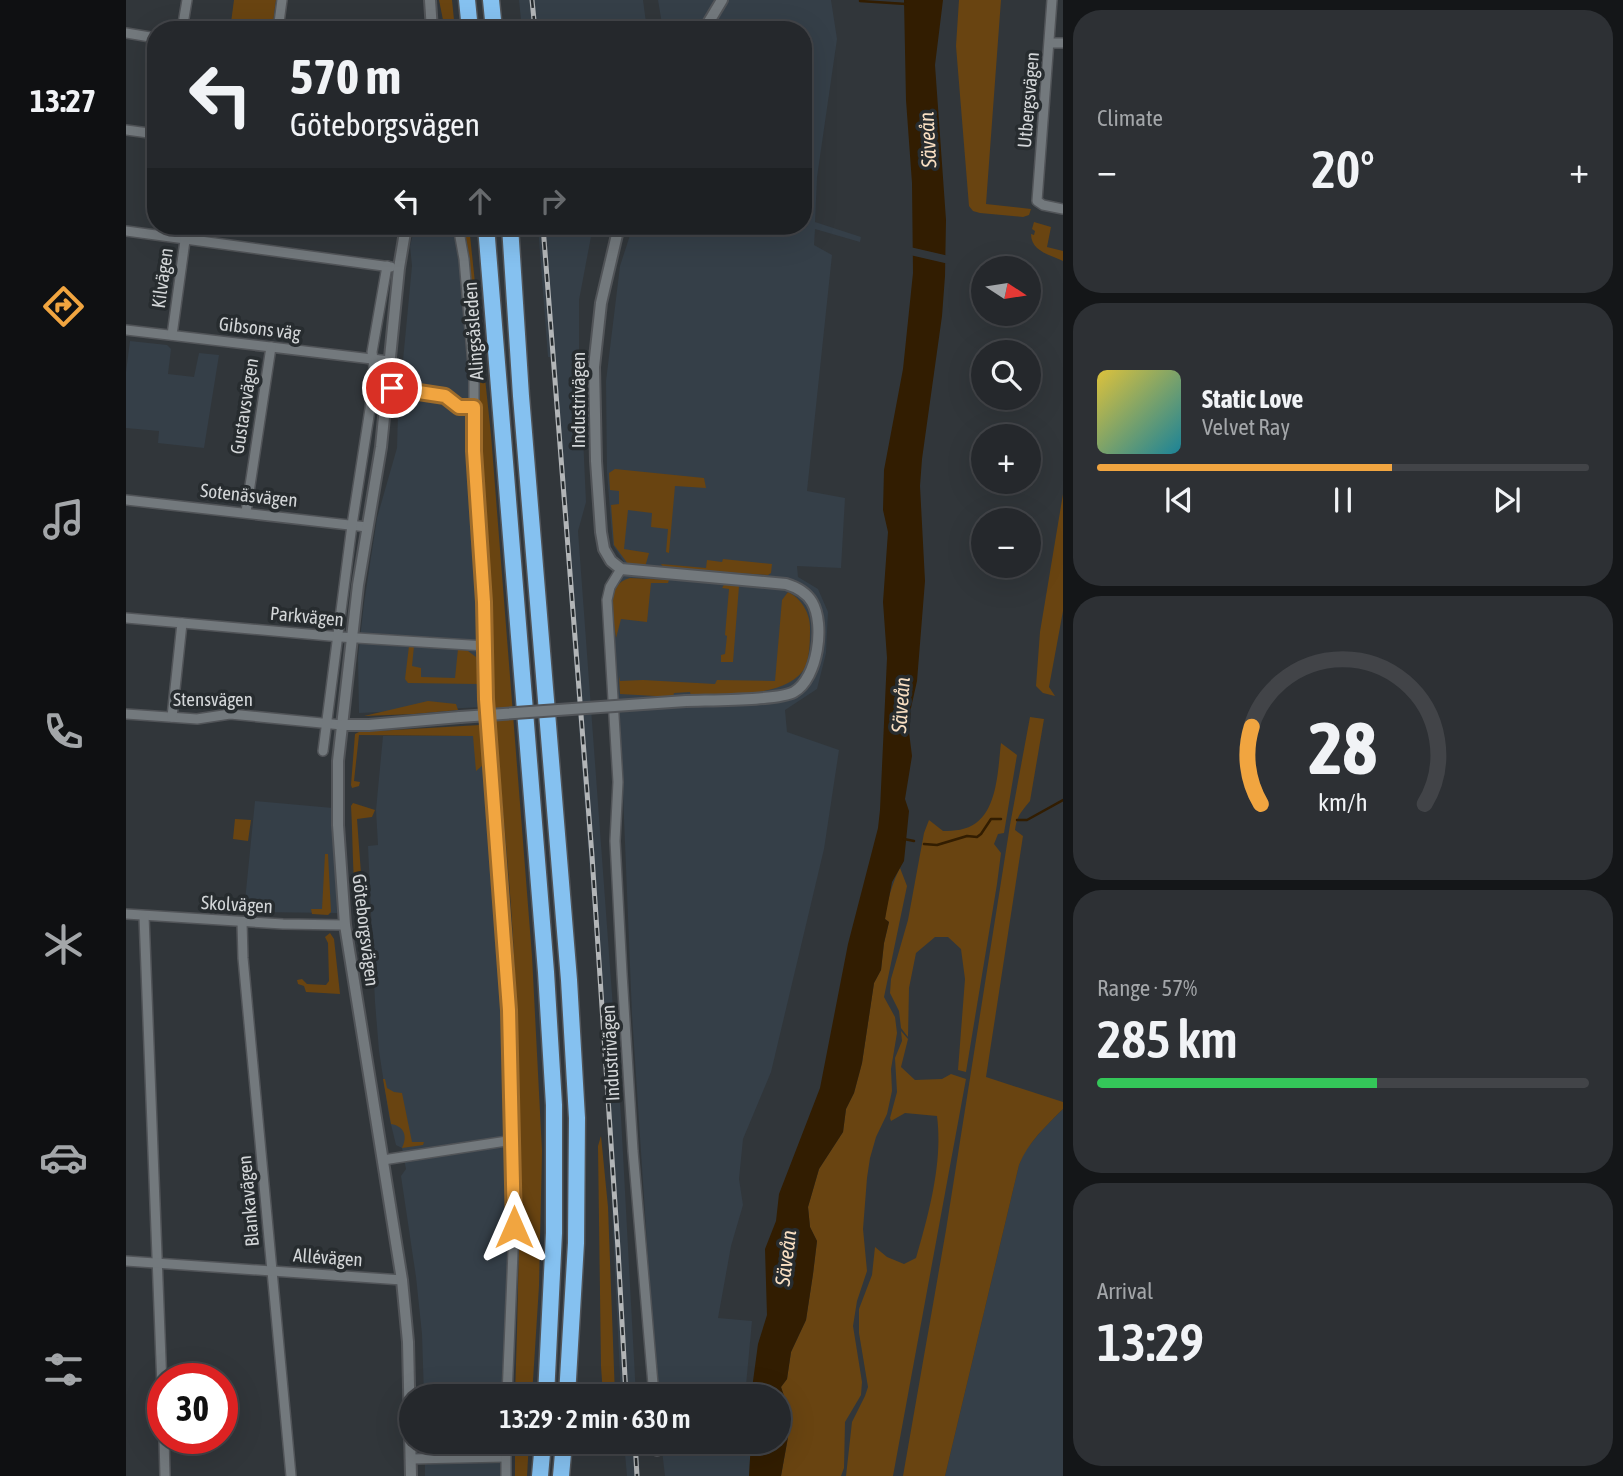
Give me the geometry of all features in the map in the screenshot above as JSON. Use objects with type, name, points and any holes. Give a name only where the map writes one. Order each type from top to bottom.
[{"type":"highway","points":[[467,0],[469,21]]},
{"type":"highway","points":[[491,0],[493,21]]},
{"type":"highway","name":"Alingsåsleden","points":[[487,235],[544,945],[554,1105],[554,1233],[547,1384]]},
{"type":"highway","points":[[511,235],[521,396],[569,980],[577,1118],[576,1243],[568,1384]]},
{"type":"highway","points":[[540,1476],[542,1454]]},
{"type":"highway","points":[[561,1476],[563,1454]]},
{"type":"street","points":[[184,21],[187,0]]},
{"type":"street","points":[[279,21],[282,0]]},
{"type":"street","points":[[430,0],[431,21]]},
{"type":"street","points":[[709,21],[722,0]]},
{"type":"street","name":"Utbergsvägen","points":[[1052,0],[1051,43],[1037,203],[1063,209]]},
{"type":"street","points":[[126,33],[147,36]]},
{"type":"street","points":[[1051,43],[1063,43]]},
{"type":"street","points":[[126,130],[147,133]]},
{"type":"street","points":[[126,231],[147,234]]},
{"type":"street","points":[[156,235],[400,268]]},
{"type":"street","name":"Kilvägen","points":[[172,335],[186,235]]},
{"type":"street","name":"Göteborgsvägen","points":[[405,235],[381,447],[367,527],[342,725],[338,761],[338,825],[345,925],[402,1280],[408,1342],[411,1476]]},
{"type":"street","points":[[460,235],[474,376],[474,451],[490,762],[508,989],[514,1227],[507,1384]]},
{"type":"street","name":"Industrivägen","points":[[617,235],[601,303],[594,367],[596,461],[604,549],[611,561],[621,569],[610,587],[607,600],[618,782],[615,841],[633,1151],[653,1384]]},
{"type":"street","points":[[323,751],[352,524],[370,409],[374,359],[372,352],[377,313],[387,267]]},
{"type":"street","name":"Gibsons väg","points":[[126,330],[389,361]]},
{"type":"street","name":"Gustavsvägen","points":[[246,512],[271,347]]},
{"type":"street","points":[[386,387],[445,396],[459,407],[474,407]]},
{"type":"street","name":"Sotenäsvägen","points":[[126,500],[367,527]]},
{"type":"street","points":[[342,725],[780,696],[795,691],[808,678],[815,659],[818,626],[813,604],[802,591],[786,584],[621,569]]},
{"type":"street","name":"Parkvägen","points":[[126,618],[352,638],[486,646]]},
{"type":"street","points":[[172,718],[182,623]]},
{"type":"street","name":"Stensvägen","points":[[126,714],[197,719],[224,713],[342,725]]},
{"type":"street","name":"Skolvägen","points":[[126,915],[345,925]]},
{"type":"street","points":[[144,916],[161,1363]]},
{"type":"street","name":"Blankavägen","points":[[242,922],[243,958],[291,1476]]},
{"type":"street","points":[[383,1160],[513,1140]]},
{"type":"street","name":"Allévägen","points":[[126,1261],[402,1280]]},
{"type":"street","points":[[164,1454],[165,1476]]},
{"type":"street","points":[[505,1454],[506,1476]]},
{"type":"street","points":[[412,1459],[505,1457]]},
{"type":"shaded area","points":[[234,0],[276,0],[273,21],[231,21]]},
{"type":"shaded area","points":[[439,0],[452,0],[454,21],[443,21]]},
{"type":"shaded area","points":[[519,0],[643,0],[646,21],[521,21]]},
{"type":"shaded area","points":[[658,0],[831,0],[837,39],[817,177],[815,222],[861,237],[860,242],[815,229],[814,245],[832,255],[807,491],[845,498],[841,568],[797,566],[798,577],[818,589],[828,612],[826,653],[817,689],[785,710],[787,732],[839,750],[824,849],[771,1072],[743,1139],[739,1179],[743,1205],[731,1246],[718,1318],[752,1321],[746,1384],[656,1384],[632,1015],[620,720],[611,601],[613,588],[622,579],[624,562],[613,545],[607,472],[606,381],[620,266],[630,235],[812,235],[812,21],[662,21]]},
{"type":"shaded area","points":[[959,0],[1001,0],[986,204],[1031,209],[1029,215],[1023,217],[980,213],[969,206],[956,46]]},
{"type":"shaded area","points":[[1034,222],[1051,227],[1047,247],[1063,251],[1063,261],[1042,252],[1034,245],[1031,234],[1034,235]]},
{"type":"shaded area","points":[[413,235],[458,235],[471,374],[484,707],[359,713],[358,657],[364,603],[377,518],[397,448],[412,266],[410,246]]},
{"type":"shaded area","points":[[465,235],[470,235],[491,435],[532,956],[542,1151],[539,1286],[533,1384],[515,1384],[519,1176],[517,1011],[495,707],[476,359]]},
{"type":"shaded area","points":[[539,235],[591,235],[579,300],[586,502],[578,531],[621,1117],[635,1384],[620,1384],[606,1085],[551,357],[548,357]]},
{"type":"shaded area","points":[[130,341],[167,345],[171,349],[168,374],[194,377],[199,353],[219,355],[204,448],[158,443],[159,431],[126,428],[126,372]]},
{"type":"shaded area","points":[[615,469],[704,478],[706,488],[675,486],[669,553],[666,552],[668,529],[651,527],[652,513],[628,510],[624,549],[649,553],[645,567],[628,564],[614,545],[611,505],[619,504],[619,491],[610,490],[609,473]]},
{"type":"shaded area","points":[[1063,494],[1063,611],[1049,687],[1055,696],[1043,693],[1036,686],[1040,632]]},
{"type":"shaded area","points":[[723,559],[772,564],[771,573],[768,575],[664,568],[661,564],[706,568],[707,560],[722,562]]},
{"type":"shaded area","points":[[630,578],[669,580],[668,583],[651,583],[647,622],[621,619],[616,638],[612,603],[614,594],[622,581]]},
{"type":"shaded area","points":[[725,583],[739,586],[733,662],[721,662],[727,636],[729,589],[722,588]]},
{"type":"shaded area","points":[[788,592],[801,602],[806,611],[810,622],[810,636],[806,665],[799,676],[787,684],[755,693],[720,696],[691,697],[690,692],[674,693],[673,697],[620,694],[619,676],[620,681],[715,684],[717,680],[775,681],[782,600]]},
{"type":"shaded area","points":[[409,646],[414,646],[412,666],[421,668],[421,677],[455,678],[458,649],[468,651],[476,657],[478,684],[408,683],[405,679]]},
{"type":"shaded area","points":[[428,701],[456,704],[458,710],[364,716]]},
{"type":"shaded area","points":[[1030,717],[1044,719],[1030,801],[1022,811],[1015,830],[1023,836],[986,1077],[1063,1102],[1063,1109],[1032,1142],[1019,1165],[945,1476],[903,1476],[946,1230],[1010,825]]},
{"type":"shaded area","points":[[480,725],[483,765],[476,771],[473,736],[359,735],[354,781],[360,782],[359,786],[352,788],[355,734],[359,732]]},
{"type":"shaded area","points":[[383,736],[480,736],[507,1045],[509,1220],[502,1384],[424,1384],[416,1277],[401,1176],[406,1169],[402,1148],[396,1145],[389,1116],[379,1051],[368,846],[378,845],[376,810]]},
{"type":"shaded area","points":[[1001,743],[1017,755],[1004,833],[998,834],[994,844],[1001,853],[966,1072],[958,1070],[965,979],[961,949],[948,937],[935,937],[916,953],[909,988],[908,1037],[901,1028],[899,1011],[890,993],[891,979],[908,920],[924,833],[929,820],[943,831],[952,831],[969,827],[983,816],[996,786]]},
{"type":"shaded area","points":[[255,801],[333,808],[337,913],[248,912],[245,901]]},
{"type":"shaded area","points":[[353,803],[375,810],[372,817],[357,819],[367,956],[356,901]]},
{"type":"shaded area","points":[[235,819],[251,820],[248,841],[233,839]]},
{"type":"shaded area","points":[[325,854],[328,854],[331,912],[328,915],[312,914],[311,909],[322,909]]},
{"type":"shaded area","points":[[900,868],[907,886],[884,997],[895,1017],[897,1033],[891,1069],[892,1091],[887,1114],[870,1158],[863,1229],[867,1271],[857,1301],[853,1326],[862,1382],[861,1395],[845,1422],[844,1468],[841,1476],[781,1476],[785,1454],[791,1454],[791,1384],[783,1384],[787,1379],[791,1352],[806,1320],[817,1241],[810,1227],[808,1207],[819,1169],[843,1132],[846,1109],[854,1093],[862,1063],[874,983],[881,970],[889,922],[885,919],[892,886]]},
{"type":"shaded area","points":[[330,933],[334,939],[340,994],[306,992],[297,980],[302,979],[307,984],[326,985],[329,981],[328,943],[325,937]]},
{"type":"shaded area","points":[[901,1031],[908,1039],[901,1067],[915,1080],[942,1079],[951,1074],[966,1079],[893,1476],[846,1476],[852,1422],[868,1387],[859,1333],[859,1309],[872,1275],[875,1247],[887,1257],[904,1264],[916,1258],[936,1169],[937,1116],[905,1113],[891,1121],[890,1118],[897,1092],[895,1058],[902,1041]]},
{"type":"shaded area","points":[[383,1079],[387,1088],[402,1093],[412,1142],[424,1142],[423,1145],[402,1148],[405,1136],[402,1129],[391,1124]]},
{"type":"shaded area","points":[[1063,1109],[1063,1476],[945,1476],[1019,1165],[1024,1152]]},
{"type":"shaded area","points":[[601,1136],[608,1207],[615,1384],[602,1384],[598,1146]]},
{"type":"shaded area","points":[[425,1454],[502,1454],[504,1476],[425,1476]]},
{"type":"shaded area","points":[[515,1454],[528,1454],[527,1476],[515,1476]]},
{"type":"shaded area","points":[[625,1454],[639,1454],[640,1476],[627,1476]]},
{"type":"shaded area","points":[[662,1454],[750,1454],[749,1476],[665,1476]]},
{"type":"water","name":"Säveån","points":[[904,0],[943,0],[935,65],[946,220],[945,276],[920,486],[925,581],[917,681],[909,732],[912,756],[905,799],[909,811],[904,861],[892,882],[885,919],[889,922],[881,970],[874,983],[862,1063],[854,1093],[846,1109],[843,1132],[819,1169],[808,1207],[810,1227],[817,1241],[806,1320],[791,1352],[787,1379],[783,1384],[753,1384],[758,1344],[767,1315],[765,1249],[776,1221],[779,1194],[820,1088],[848,944],[878,828],[887,658],[883,602],[888,532],[883,510],[884,470],[903,369],[913,273],[912,183],[906,100]]},
{"type":"water","points":[[750,1454],[785,1454],[781,1476],[749,1476]]},
{"type":"pier","points":[[910,247],[949,256],[949,264],[910,255]]},
{"type":"waterway","points":[[860,1],[906,4]]},
{"type":"waterway","points":[[1017,820],[1027,820],[1063,800]]},
{"type":"waterway","points":[[924,844],[937,845],[967,836],[977,837],[991,819],[1001,819]]},
{"type":"waterway","points":[[904,839],[914,841]]},
{"type":"railway","points":[[532,0],[534,21]]},
{"type":"railway","points":[[544,235],[592,856],[625,1384]]},
{"type":"railway","points":[[636,1454],[637,1476]]},
{"type":"route","points":[[392,388],[445,396],[459,407],[474,407],[474,451],[486,646],[486,699],[508,989],[514,1227]]}]
